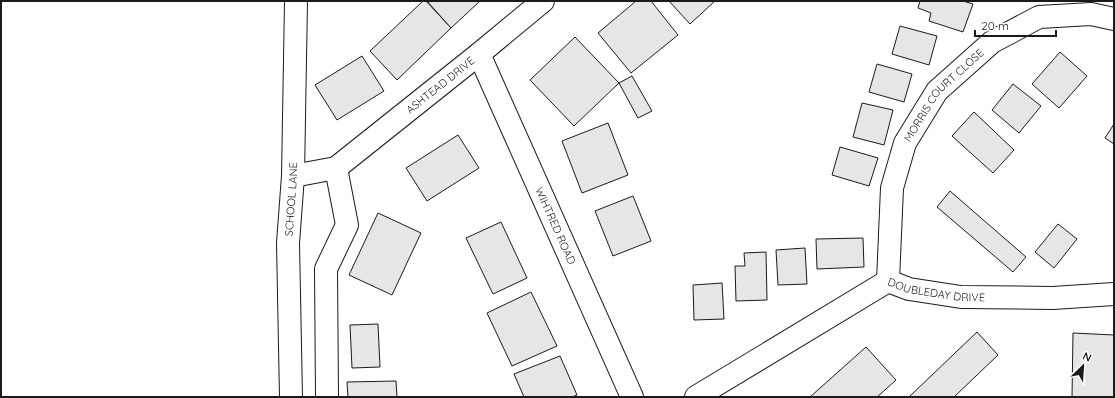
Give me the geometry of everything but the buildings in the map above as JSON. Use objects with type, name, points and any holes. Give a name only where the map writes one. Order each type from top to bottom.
[{"type":"street","name":"SCHOOL LANE","points":[[291,397],[288,243],[293,176],[296,1]]},
{"type":"street","name":"ASHTEAD DRIVE","points":[[293,176],[336,168],[543,1]]},
{"type":"street","name":"MORRIS COURT CLOSE","points":[[888,281],[892,188],[905,142],[937,91],[992,42],[1039,17],[1091,14],[1114,19]]},
{"type":"street","name":"WIHTRED ROAD","points":[[479,54],[632,397]]},
{"type":"street","points":[[327,397],[326,269],[347,225],[336,168]]},
{"type":"street","name":"DOUBLEDAY DRIVE","points":[[696,397],[888,281],[909,289],[961,297],[1052,298],[1114,294]]}]
